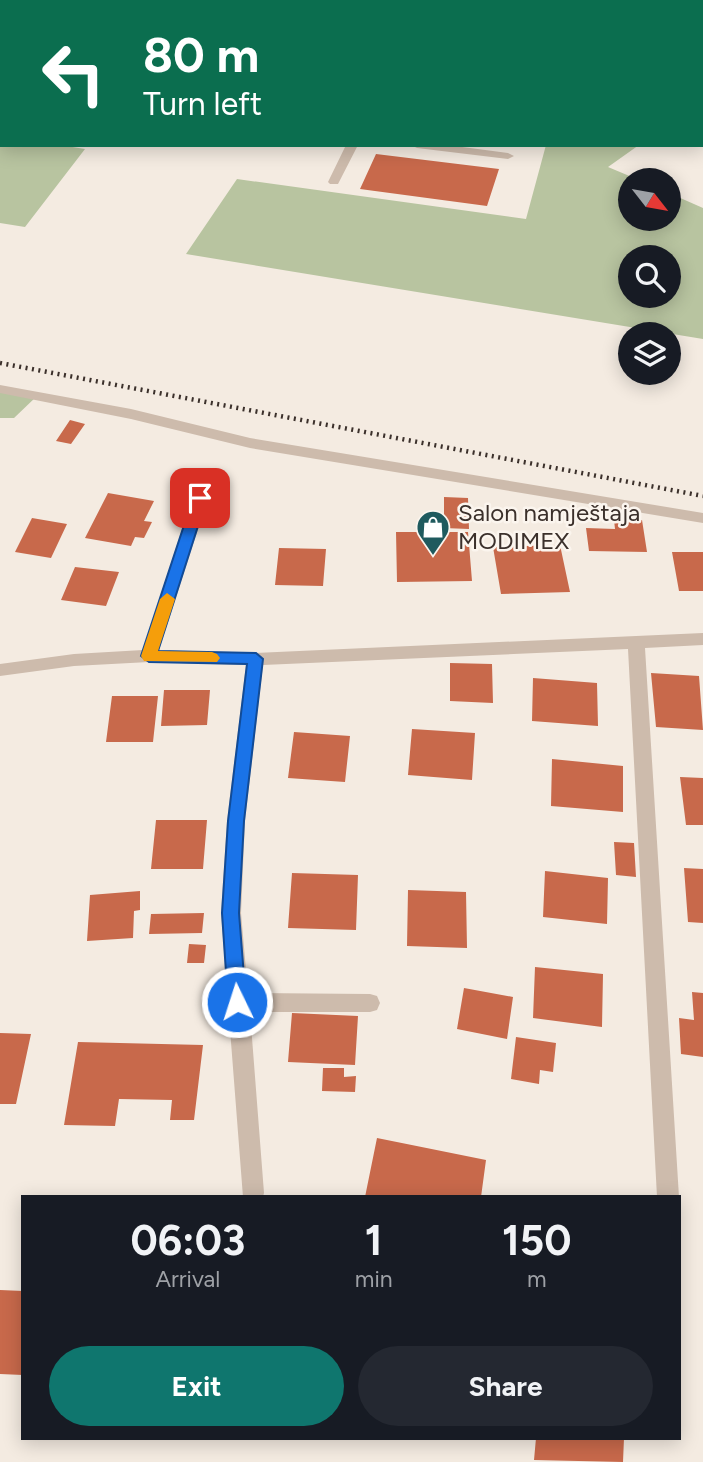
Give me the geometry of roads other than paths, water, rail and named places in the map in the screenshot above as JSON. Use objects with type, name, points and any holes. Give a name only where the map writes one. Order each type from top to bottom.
[{"type":"street","points":[[334,182],[351,147]]},
{"type":"street","points":[[434,147],[508,156]]},
{"type":"street","points":[[0,389],[131,415],[250,443],[703,518]]},
{"type":"street","points":[[149,656],[200,498]]},
{"type":"street","points":[[0,670],[74,660],[149,656],[256,659],[703,639]]},
{"type":"street","points":[[636,643],[668,1195]]},
{"type":"street","points":[[253,1193],[249,1113],[230,913],[236,821],[256,659]]},
{"type":"street","points":[[237,1002],[370,1003]]},
{"type":"railway","points":[[0,363],[703,496]]},
{"type":"place","name":"Salon namještaja MODIMEX","points":[[433,557]]}]
